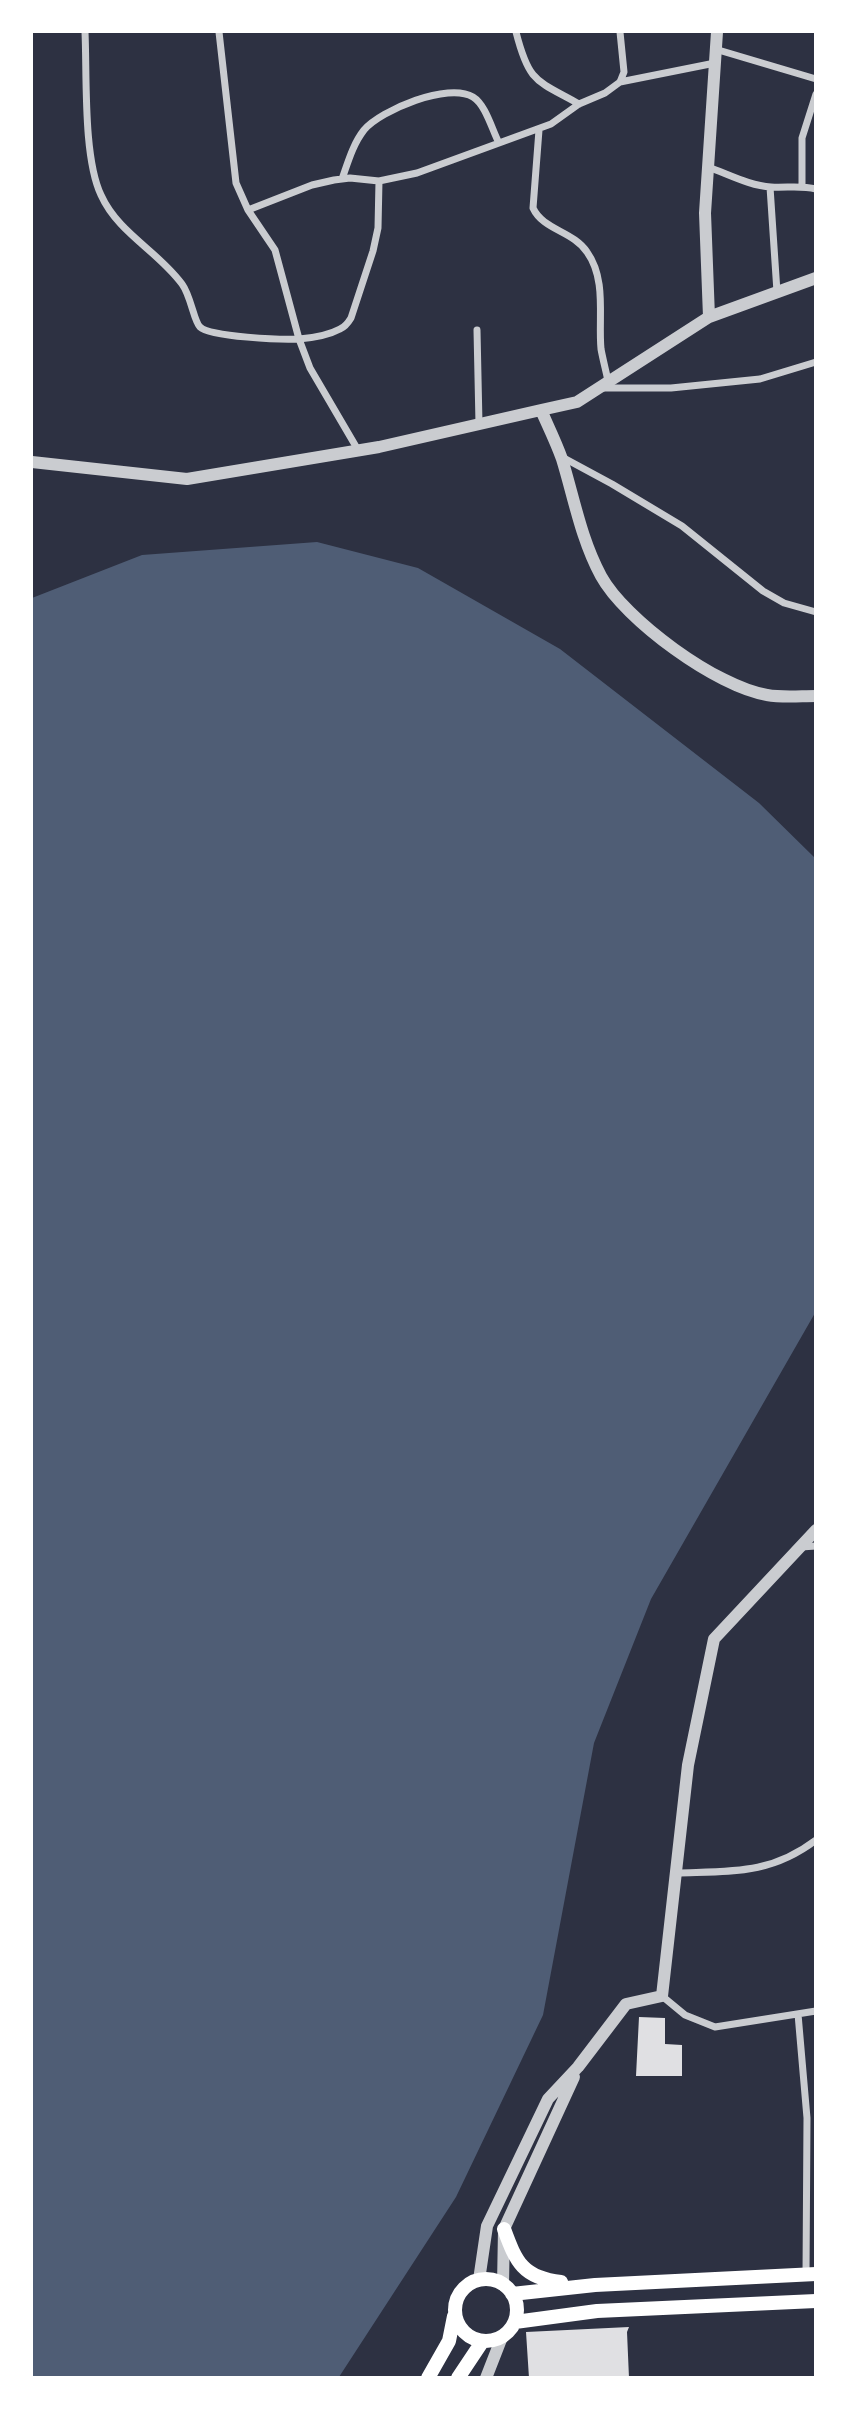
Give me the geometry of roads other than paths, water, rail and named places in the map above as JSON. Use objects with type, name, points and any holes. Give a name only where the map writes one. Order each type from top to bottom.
[{"type":"main road","points":[[504,2229],[515,2259],[540,2280],[595,2284]]},
{"type":"main road","points":[[428,2378],[449,2341],[457,2297],[470,2283],[479,2280],[489,2279],[508,2289],[811,2274]]},
{"type":"main road","points":[[454,2316],[464,2333],[482,2342],[502,2337],[515,2322],[517,2312],[508,2289]]},
{"type":"main road","points":[[515,2322],[597,2311],[816,2301]]},
{"type":"main road","points":[[458,2378],[482,2342]]},
{"type":"street","points":[[85,32],[90,151],[100,194],[118,223],[184,285],[191,299],[195,322],[200,328],[220,335],[299,339],[342,329],[351,318],[373,251],[378,228],[379,181]]},
{"type":"street","points":[[219,32],[236,183],[248,210],[275,250],[299,339],[310,368],[359,451]]},
{"type":"street","points":[[516,32],[529,72],[538,81],[579,104]]},
{"type":"street","points":[[620,32],[624,72],[620,82]]},
{"type":"street","points":[[709,317],[705,213],[717,32]]},
{"type":"street","points":[[715,49],[816,79]]},
{"type":"street","points":[[248,210],[312,185],[342,179],[379,181],[417,173],[539,130],[579,104],[606,93],[620,82],[715,63]]},
{"type":"street","points":[[342,179],[354,147],[365,129],[381,116],[404,104],[440,94],[454,93],[474,97],[481,105],[499,144]]},
{"type":"street","points":[[802,186],[802,138],[816,94]]},
{"type":"street","points":[[539,130],[533,208],[539,219],[581,244],[593,263],[600,299],[604,384]]},
{"type":"street","points":[[708,167],[770,187],[802,186],[816,189]]},
{"type":"street","points":[[770,187],[777,292]]},
{"type":"street","points":[[32,462],[187,479],[359,451],[541,410],[577,401],[709,317],[816,278]]},
{"type":"street","points":[[477,330],[479,424]]},
{"type":"street","points":[[604,384],[671,388],[760,379],[816,362]]},
{"type":"street","points":[[541,410],[561,457],[586,542],[602,578],[631,613],[675,649],[724,681],[767,695],[816,696]]},
{"type":"street","points":[[561,457],[682,526],[763,591],[784,603],[816,612]]},
{"type":"street","points":[[662,1996],[688,1765],[714,1639],[816,1530]]},
{"type":"street","points":[[800,1547],[816,1545]]},
{"type":"street","points":[[676,1873],[743,1871],[770,1865],[797,1854],[816,1840]]},
{"type":"street","points":[[662,1996],[685,2015],[715,2027],[816,2011]]},
{"type":"street","points":[[479,2280],[487,2226],[548,2099],[578,2067],[626,2004],[662,1996]]},
{"type":"street","points":[[798,2014],[807,2118],[811,2274]]},
{"type":"street","points":[[508,2289],[504,2229],[578,2067]]},
{"type":"street","points":[[486,2378],[502,2337]]},
{"type":"water","points":[[317,542],[418,568],[560,649],[759,803],[815,858],[815,1313],[651,1599],[594,1743],[543,2015],[456,2197],[339,2377],[32,2377],[32,598],[142,555]]}]
